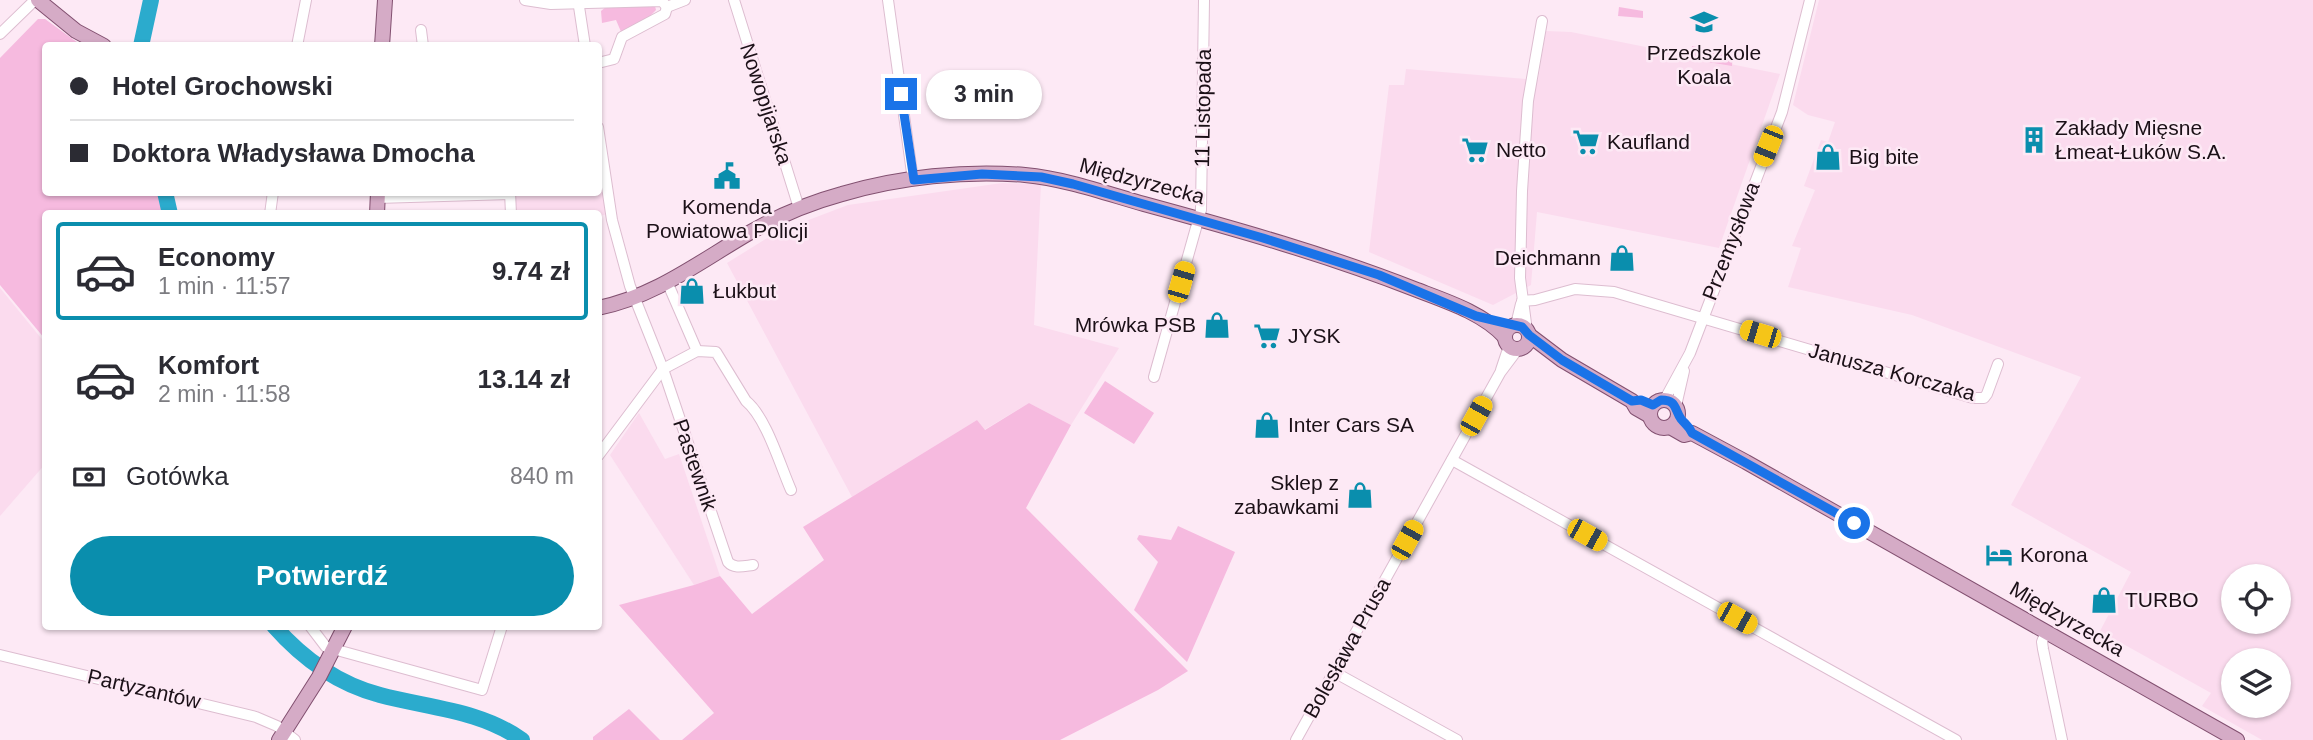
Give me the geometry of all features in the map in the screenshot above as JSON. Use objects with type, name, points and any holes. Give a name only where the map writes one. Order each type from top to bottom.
[{"type":"main road","points":[[37,0],[76,31],[97,42]]},
{"type":"main road","points":[[382,42],[386,0]]},
{"type":"main road","name":"Międzyrzecka","points":[[602,307],[635,298],[668,284],[756,229],[799,208],[861,189],[914,180],[982,174],[1041,177],[1199,219],[1379,275],[1476,316],[1562,360],[1632,401],[1636,408],[1666,411],[1689,426],[1692,433],[2237,740]]},
{"type":"main road","points":[[286,737],[343,630]]},
{"type":"street","points":[[0,34],[37,0]]},
{"type":"street","points":[[298,42],[306,0]]},
{"type":"street","points":[[526,0],[544,4],[578,1],[662,1],[667,7]]},
{"type":"street","points":[[667,7],[685,0]]},
{"type":"street","name":"Nowopijarska","points":[[734,0],[799,208]]},
{"type":"street","points":[[888,0],[914,180]]},
{"type":"street","name":"11 Listopada","points":[[1154,377],[1199,219],[1204,0]]},
{"type":"street","name":"Przemysłowa","points":[[1666,411],[1782,112],[1810,0]]},
{"type":"street","points":[[578,1],[584,42]]},
{"type":"street","points":[[602,62],[614,59],[622,37],[665,14],[667,7]]},
{"type":"street","points":[[1517,337],[1522,302],[1520,278],[1527,117],[1542,21]]},
{"type":"street","points":[[421,30],[422,42]]},
{"type":"street","name":"Pastewnik","points":[[602,154],[612,220],[635,298],[663,369],[728,562],[740,567],[753,565]]},
{"type":"street","points":[[377,201],[460,196]]},
{"type":"street","points":[[602,221],[612,220]]},
{"type":"street","points":[[668,284],[697,351]]},
{"type":"street","name":"Janusza Korczaka","points":[[1522,302],[1574,289],[1614,292],[1907,381],[1973,398],[1984,398],[1987,394],[1998,364]]},
{"type":"street","name":"Bolesława Prusa","points":[[1296,740],[1500,373],[1517,337]]},
{"type":"street","points":[[602,451],[663,369],[697,351],[716,352],[746,401],[753,407],[791,490]]},
{"type":"street","points":[[1452,460],[1956,740]]},
{"type":"street","points":[[312,630],[332,655],[482,690],[501,630]]},
{"type":"street","points":[[2046,631],[2042,642],[2043,649],[2062,740]]},
{"type":"street","name":"Partyzantów","points":[[0,655],[256,717],[286,737]]},
{"type":"street","points":[[1334,672],[1457,740]]},
{"type":"shaded area","name":"Zakłady Mięsne Łmeat-Łuków S.A.","points":[[1819,0],[2313,0],[2313,740],[2262,740],[2223,718],[2291,718],[2291,648],[2221,648],[2221,717],[2202,706],[2211,693],[2100,631],[2131,572],[2011,505],[2081,377],[1912,315],[1788,287],[1801,248],[1792,246],[1815,190],[1804,186],[1821,140],[1828,142],[1835,122],[1808,115],[1793,105]]},
{"type":"shaded area","points":[[655,6],[656,10],[642,24],[622,34],[616,20],[602,23],[601,11],[606,7]]},
{"type":"shaded area","points":[[1619,7],[1643,11],[1643,18],[1618,16]]},
{"type":"shaded area","points":[[38,19],[45,19],[77,42],[42,42],[42,196],[160,196],[163,210],[42,210],[42,335],[0,285],[0,58]]},
{"type":"shaded area","points":[[1546,31],[1571,32],[1780,74],[1719,248],[1537,212],[1531,285],[1493,305],[1369,252],[1389,85],[1404,85],[1406,69],[1538,80]]},
{"type":"shaded area","points":[[1692,46],[1733,52],[1732,66],[1690,59]]},
{"type":"shaded area","points":[[602,169],[608,214],[602,215],[602,210],[517,210],[515,196],[602,196]]},
{"type":"shaded area","points":[[1002,183],[1041,184],[1034,325],[1119,348],[1071,425],[1029,403],[984,430],[977,420],[852,497],[727,263],[777,232],[848,205]]},
{"type":"shaded area","points":[[0,288],[42,339],[42,468],[0,516]]},
{"type":"shaded area","points":[[1105,381],[1154,413],[1134,444],[1084,413]]},
{"type":"shaded area","points":[[1029,403],[1071,425],[1026,508],[1188,671],[1158,690],[1060,740],[682,740],[714,713],[619,605],[720,576],[752,614],[824,560],[803,527],[977,420],[985,430]]},
{"type":"shaded area","points":[[639,413],[665,459],[679,454],[720,576],[694,585],[610,455]]},
{"type":"shaded area","points":[[1178,526],[1235,552],[1187,662],[1134,610],[1158,562],[1137,539],[1139,535],[1171,540]]},
{"type":"shaded area","points":[[629,709],[660,740],[593,740],[593,737]]},
{"type":"waterway","points":[[142,42],[151,0]]},
{"type":"waterway","points":[[166,196],[169,210]]},
{"type":"waterway","points":[[278,630],[322,669],[350,684],[380,695],[472,716],[522,740]]},
{"type":"place","name":"Przedszkole Koala","points":[[1704,22]]},
{"type":"place","name":"Zakłady Mięsne Łmeat-Łuków S.A.","points":[[2034,140]]},
{"type":"place","name":"Kaufland","points":[[1586,142]]},
{"type":"place","name":"Netto","points":[[1475,150]]},
{"type":"place","name":"Big bite","points":[[1828,157]]},
{"type":"place","name":"Komenda Powiatowa Policji","points":[[727,176]]},
{"type":"place","name":"Deichmann","points":[[1622,258]]},
{"type":"place","name":"Łukbut","points":[[692,291]]},
{"type":"place","name":"Mrówka PSB","points":[[1217,325]]},
{"type":"place","name":"JYSK","points":[[1267,336]]},
{"type":"place","name":"Inter Cars SA","points":[[1267,425]]},
{"type":"place","name":"Sklep z zabawkami","points":[[1360,495]]},
{"type":"place","name":"Korona","points":[[1999,555]]},
{"type":"place","name":"TURBO","points":[[2104,600]]},
{"type":"route","points":[[901,94],[914,180],[1001,174],[1056,180],[1299,249],[1379,275],[1476,316],[1522,327],[1562,360],[1632,401],[1641,400],[1653,405],[1661,400],[1671,401],[1692,433],[1854,523]]}]
